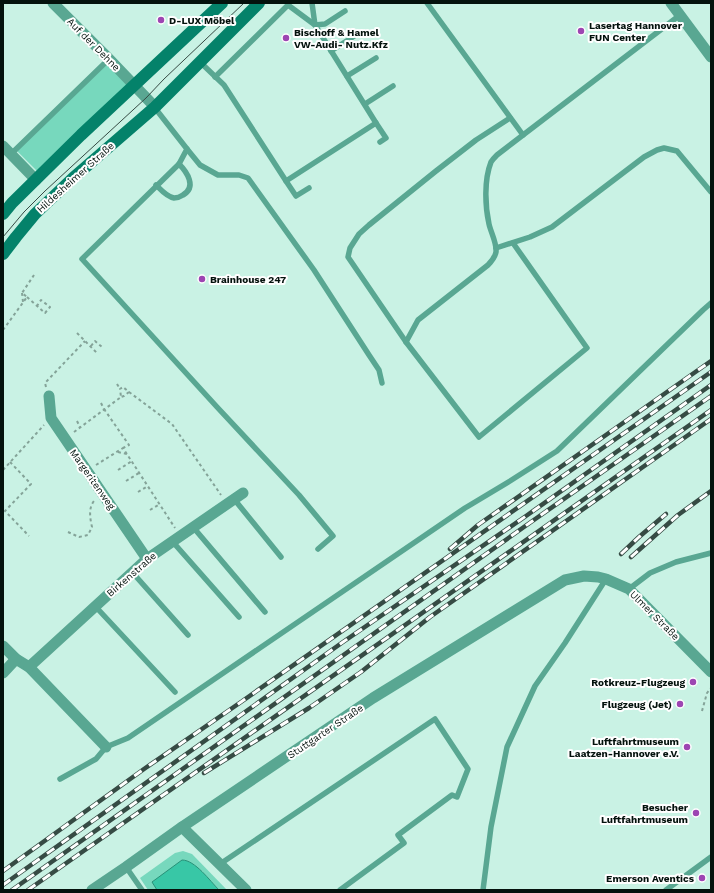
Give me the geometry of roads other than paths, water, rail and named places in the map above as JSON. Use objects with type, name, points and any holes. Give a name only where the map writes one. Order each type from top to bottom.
[{"type":"main road","points":[[3,214],[12,203],[81,135],[222,3]]},
{"type":"main road","name":"Hildesheimer Straße","points":[[3,254],[35,214],[73,178],[154,107],[259,3]]},
{"type":"street","name":"Auf der Dehne","points":[[53,3],[134,85]]},
{"type":"street","points":[[671,3],[711,57]]},
{"type":"street","points":[[134,85],[154,107]]},
{"type":"street","points":[[3,146],[36,180]]},
{"type":"street","name":"Margeritenweg","points":[[49,396],[51,418],[147,559]]},
{"type":"street","name":"Birkenstraße","points":[[29,667],[147,559],[235,499]]},
{"type":"street","name":"Ulmer Straße","points":[[565,580],[584,576],[606,579],[630,589],[711,672]]},
{"type":"street","name":"Stuttgarter Straße","points":[[92,890],[182,827],[373,698],[565,580]]},
{"type":"street","points":[[3,646],[16,659],[29,667],[106,747]]},
{"type":"street","points":[[3,673],[16,659]]},
{"type":"street","points":[[182,827],[246,890]]},
{"type":"lane","points":[[312,3],[315,25]]},
{"type":"lane","points":[[427,3],[523,135]]},
{"type":"lane","points":[[215,77],[288,5],[315,25],[386,138],[380,142]]},
{"type":"lane","points":[[315,25],[325,24],[345,11]]},
{"type":"lane","points":[[406,342],[418,320],[488,265],[496,254],[496,248],[489,224],[486,187],[492,161],[497,155],[680,15]]},
{"type":"lane","points":[[331,51],[360,33]]},
{"type":"lane","points":[[347,76],[376,58]]},
{"type":"lane","points":[[11,154],[109,59]]},
{"type":"lane","points":[[200,62],[224,85],[296,196],[309,188]]},
{"type":"lane","points":[[364,104],[394,86]]},
{"type":"lane","points":[[154,107],[200,165],[218,175],[239,175],[248,178],[314,270],[379,370],[382,383]]},
{"type":"lane","points":[[510,118],[476,140],[360,234],[350,248],[348,257],[406,342],[478,437],[588,348],[513,243]]},
{"type":"lane","points":[[286,181],[376,123]]},
{"type":"lane","points":[[496,248],[530,238],[552,227],[644,157],[664,148],[677,151],[711,192]]},
{"type":"lane","points":[[187,149],[179,164],[82,259],[299,496],[333,536],[318,549]]},
{"type":"lane","points":[[156,185],[167,195],[173,198],[178,198],[186,194],[190,182],[188,175],[179,164]]},
{"type":"lane","points":[[60,779],[96,759],[106,747],[128,738],[465,508],[557,451],[711,303]]},
{"type":"lane","points":[[235,499],[281,557]]},
{"type":"lane","points":[[193,527],[265,612]]},
{"type":"lane","points":[[176,538],[239,617]]},
{"type":"lane","points":[[630,589],[650,573],[676,562],[711,554]]},
{"type":"lane","points":[[132,572],[188,635]]},
{"type":"lane","points":[[483,890],[491,827],[507,747],[535,686],[565,643],[606,579]]},
{"type":"lane","points":[[95,605],[175,692]]},
{"type":"lane","points":[[220,864],[435,719],[468,769],[458,798],[452,796],[398,835],[404,843],[340,890]]},
{"type":"lane","points":[[666,890],[711,858]]},
{"type":"lane","points":[[126,867],[142,890]]},
{"type":"tram line","points":[[3,237],[24,212],[45,191],[146,98],[244,3]]},
{"type":"railway","points":[[450,549],[478,525],[711,361]]},
{"type":"railway","points":[[3,871],[144,769],[711,372]]},
{"type":"railway","points":[[3,885],[343,642],[526,516],[711,385]]},
{"type":"railway","points":[[12,890],[711,396]]},
{"type":"railway","points":[[28,890],[711,410]]},
{"type":"railway","points":[[204,773],[309,708],[361,672],[430,617],[711,419]]},
{"type":"railway","points":[[631,557],[678,515],[711,491]]},
{"type":"railway","points":[[621,554],[666,514]]},
{"type":"place","name":"D-LUX Möbel","points":[[161,20]]},
{"type":"place","name":"Lasertag Hannover FUN Center","points":[[581,31]]},
{"type":"place","name":"Bischoff & Hamel VW-Audi- Nutz.Kfz","points":[[286,38]]},
{"type":"place","name":"Brainhouse 247","points":[[202,279]]},
{"type":"place","name":"Rotkreuz-Flugzeug","points":[[693,682]]},
{"type":"place","name":"Flugzeug (Jet)","points":[[680,704]]},
{"type":"place","name":"Luftfahrtmuseum Laatzen-Hannover e.V.","points":[[687,747]]},
{"type":"place","name":"Besucher Luftfahrtmuseum","points":[[696,813]]},
{"type":"place","name":"Emerson Aventics","points":[[702,878]]}]
